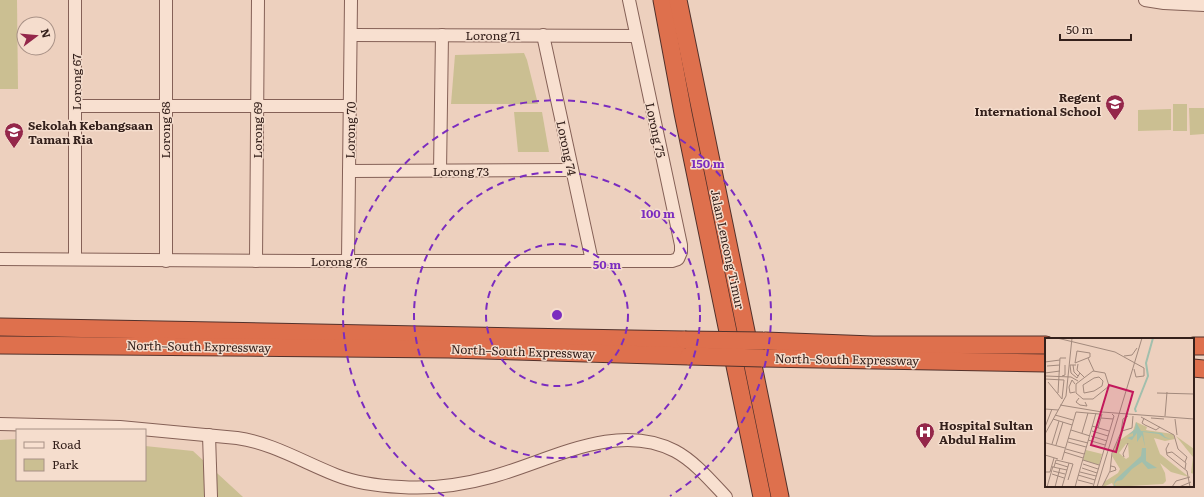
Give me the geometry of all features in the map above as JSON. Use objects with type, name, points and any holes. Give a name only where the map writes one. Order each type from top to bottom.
[{"type":"highway","name":"Jalan Lencong Timur","points":[[662,0],[683,113],[762,497]]},
{"type":"highway","name":"Jalan Lencong Timur","points":[[678,0],[780,497]]},
{"type":"highway","name":"North–South Expressway","points":[[0,327],[687,348],[762,358],[1045,363]]},
{"type":"highway","name":"North–South Expressway","points":[[0,345],[449,349],[687,348],[765,341],[873,346],[1045,345]]},
{"type":"highway","points":[[1194,368],[1204,369]]},
{"type":"street","name":"Lorong 67","points":[[74,259],[76,106],[75,0]]},
{"type":"street","name":"Lorong 68","points":[[166,0],[166,261]]},
{"type":"street","name":"Lorong 69","points":[[256,261],[258,0]]},
{"type":"street","name":"Lorong 70","points":[[348,261],[351,0]]},
{"type":"street","name":"Lorong 75","points":[[629,0],[681,245],[681,252],[678,259]]},
{"type":"street","points":[[1145,0],[1171,4],[1204,6]]},
{"type":"street","name":"Lorong 71","points":[[351,35],[636,36]]},
{"type":"street","points":[[440,171],[442,35]]},
{"type":"street","name":"Lorong 74","points":[[543,35],[592,261]]},
{"type":"street","points":[[76,106],[350,106]]},
{"type":"street","name":"Lorong 73","points":[[349,171],[572,170]]},
{"type":"street","name":"Lorong 76","points":[[0,259],[166,261],[664,262],[678,259]]},
{"type":"street","points":[[0,424],[120,427],[142,429]]},
{"type":"street","points":[[146,429],[254,440],[337,476],[352,480],[427,492],[491,477],[593,444],[626,440],[645,442],[673,450],[682,455],[726,497]]},
{"type":"street","points":[[209,435],[211,497]]},
{"type":"green space","points":[[0,0],[17,0],[16,56],[18,56],[18,89],[0,89]]},
{"type":"green space","points":[[524,53],[538,104],[451,104],[455,55]]},
{"type":"green space","points":[[1173,104],[1187,104],[1187,131],[1173,131]]},
{"type":"green space","points":[[1189,108],[1204,108],[1204,134],[1190,135]]},
{"type":"green space","points":[[1171,109],[1171,130],[1138,131],[1138,110]]},
{"type":"green space","points":[[514,112],[542,112],[549,152],[518,152]]},
{"type":"green space","points":[[16,439],[16,481],[146,481],[146,446],[193,451],[243,497],[0,497],[0,440]]},
{"type":"place","name":"Regent International School","points":[[1115,121]]},
{"type":"place","name":"Sekolah Kebangsaan Taman Ria","points":[[14,149]]},
{"type":"place","name":"Hospital Sultan Abdul Halim","points":[[925,449]]}]
